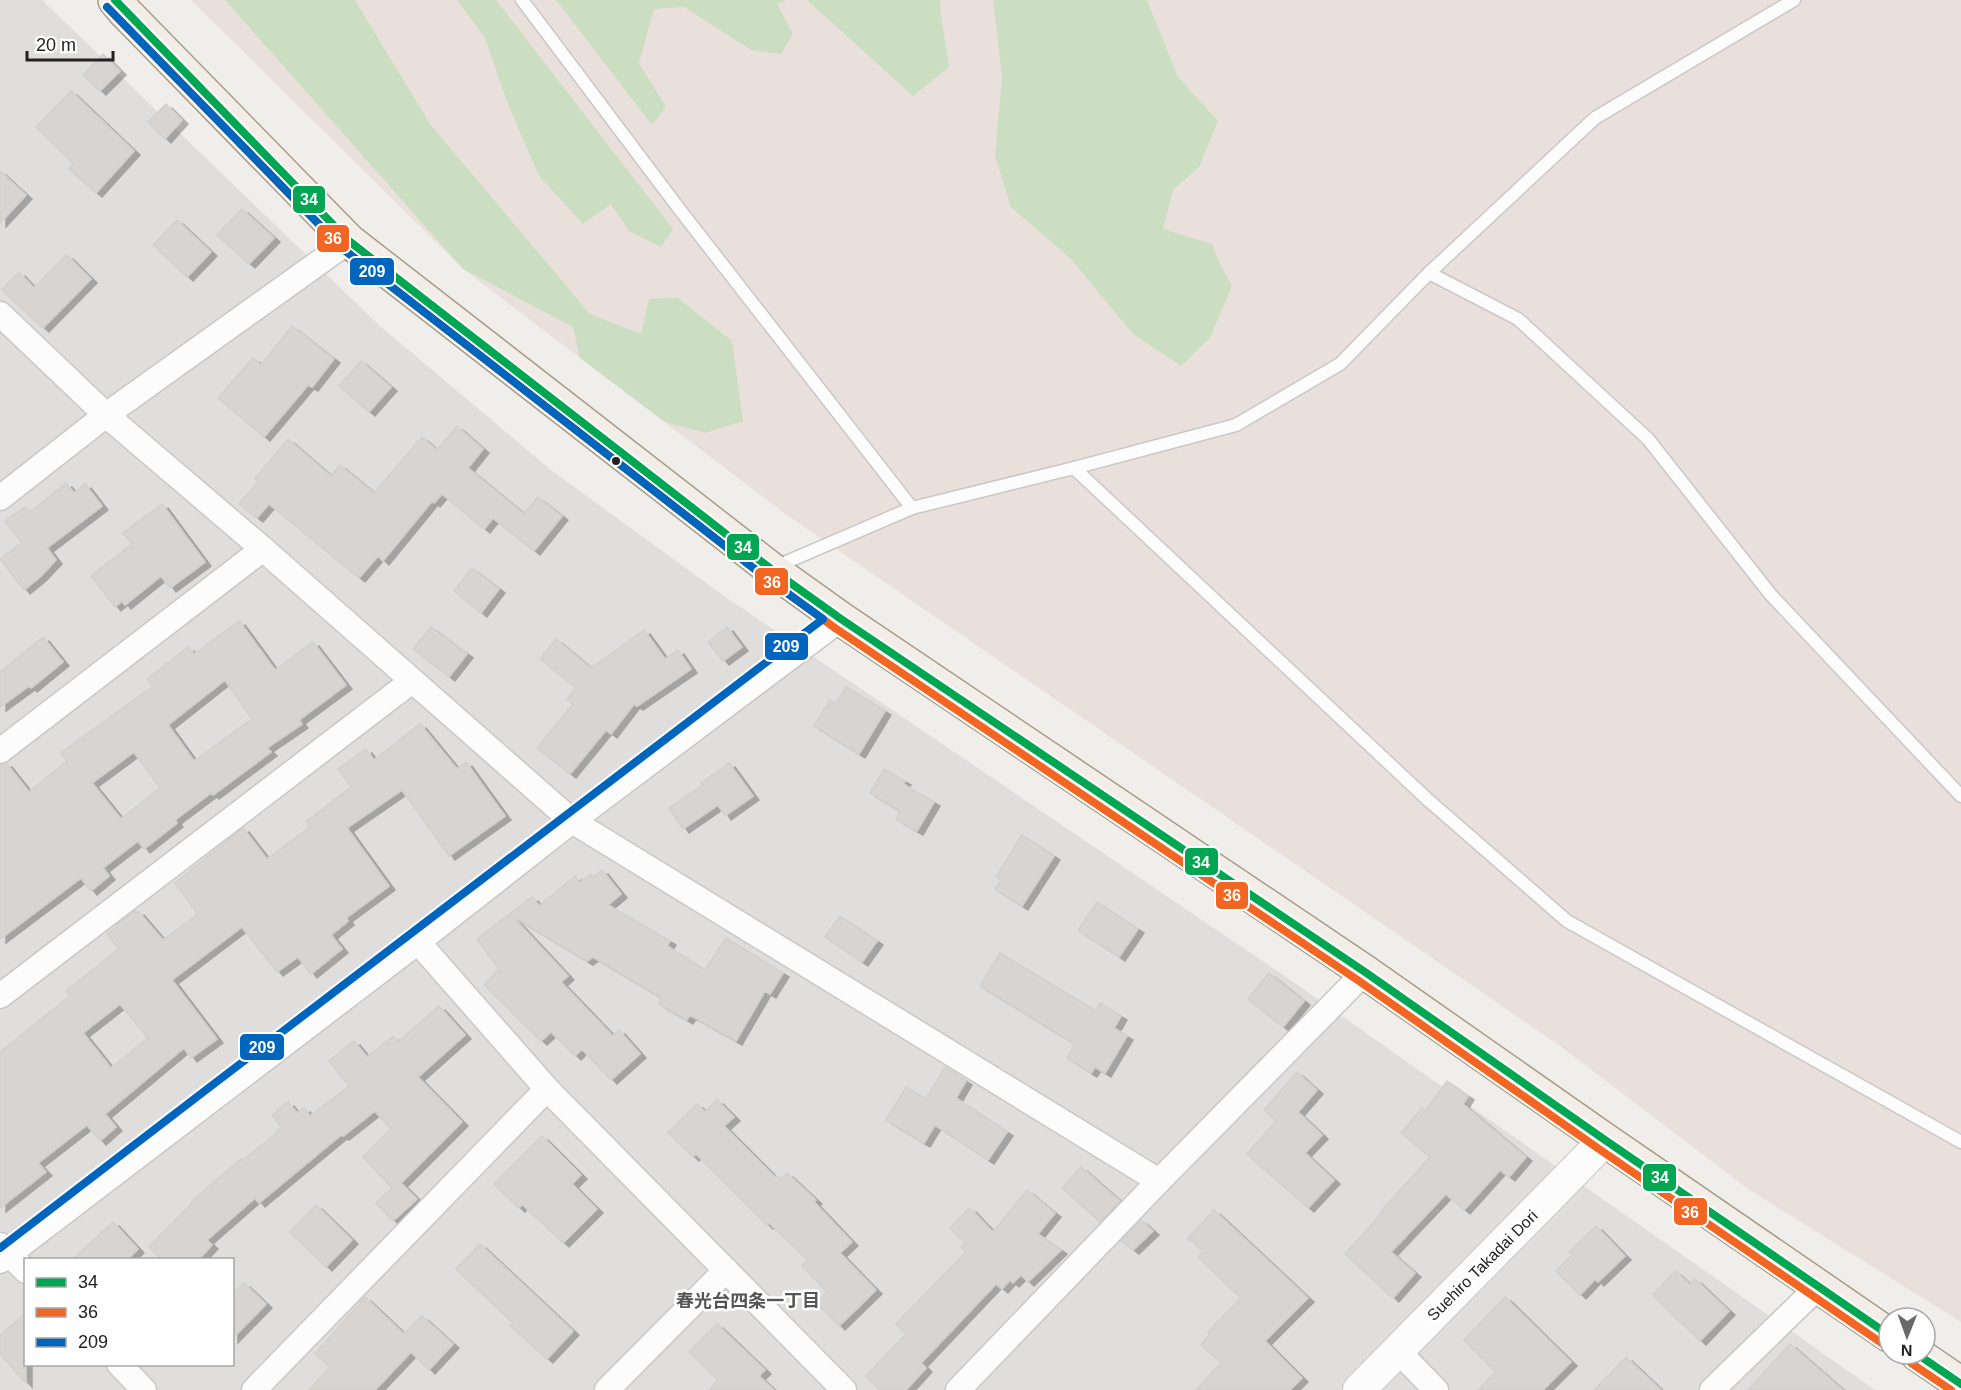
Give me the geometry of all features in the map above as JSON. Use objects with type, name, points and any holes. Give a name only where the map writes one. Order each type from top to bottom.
[{"type":"main road","points":[[116,0],[126,13],[349,241],[771,569],[841,619],[1365,972],[1877,1327]]},
{"type":"main road","points":[[1935,1366],[1961,1384]]},
{"type":"street","points":[[0,498],[106,415],[349,241]]},
{"type":"street","points":[[0,314],[106,415],[263,549],[572,820],[1159,1181]]},
{"type":"street","points":[[0,751],[263,549]]},
{"type":"street","points":[[9,1258],[572,820],[841,619]]},
{"type":"street","points":[[0,996],[412,681]]},
{"type":"street","points":[[418,942],[547,1089],[844,1390]]},
{"type":"street","points":[[958,1390],[1365,972]]},
{"type":"street","points":[[254,1390],[547,1089]]},
{"type":"street","name":"Suehiro Takadai Dori","points":[[1359,1390],[1605,1140]]},
{"type":"street","points":[[607,1390],[726,1270]]},
{"type":"street","points":[[1712,1390],[1818,1287]]},
{"type":"street","points":[[1398,1351],[1436,1390]]},
{"type":"street","points":[[120,1366],[144,1390]]},
{"type":"lane","points":[[522,0],[680,210],[912,508]]},
{"type":"lane","points":[[771,569],[912,508],[1236,425],[1340,364],[1429,273],[1595,118],[1794,0]]},
{"type":"lane","points":[[1429,273],[1518,319],[1648,439],[1771,595],[1961,796]]},
{"type":"lane","points":[[1074,468],[1427,800],[1567,921],[1961,1142]]},
{"type":"shaded area","points":[[0,0],[42,0],[380,326],[551,470],[727,598],[1286,977],[1875,1390],[0,1390]]},
{"type":"shaded area","points":[[191,0],[1961,0],[1961,1322],[1748,1189],[1560,1046],[784,513],[463,269]]},
{"type":"green space","points":[[225,0],[355,0],[430,124],[590,314],[641,334],[649,299],[678,298],[732,341],[743,421],[705,433],[665,422],[580,358],[573,327],[463,269]]},
{"type":"green space","points":[[457,0],[496,0],[673,229],[661,247],[629,231],[611,204],[583,224],[539,176],[509,107],[485,38]]},
{"type":"green space","points":[[556,0],[787,0],[777,4],[793,34],[781,54],[751,50],[684,7],[654,9],[639,63],[666,107],[652,125]]},
{"type":"green space","points":[[807,0],[941,0],[940,8],[949,67],[913,96]]},
{"type":"green space","points":[[993,0],[1147,0],[1178,77],[1218,121],[1199,167],[1173,190],[1163,229],[1212,244],[1232,286],[1210,338],[1181,366],[1133,334],[1071,259],[1011,207],[995,156],[1002,77]]},
{"type":"building","points":[[103,54],[120,71],[100,91],[83,75]]},
{"type":"building","points":[[71,91],[134,151],[96,193],[69,169],[73,163],[36,127]]},
{"type":"building","points":[[166,104],[182,120],[165,139],[148,122]]},
{"type":"building","points":[[0,171],[26,195],[0,223]]},
{"type":"building","points":[[242,209],[274,238],[249,264],[217,235]]},
{"type":"building","points":[[177,220],[211,252],[187,277],[153,245]]},
{"type":"building","points":[[67,255],[91,279],[43,328],[2,290],[19,272],[34,288]]},
{"type":"building","points":[[292,326],[334,359],[312,387],[308,385],[264,437],[218,398],[253,358],[261,365]]},
{"type":"building","points":[[361,361],[391,387],[369,412],[339,386]]},
{"type":"building","points":[[457,426],[483,449],[468,468],[524,514],[538,497],[562,516],[534,551],[493,518],[484,529],[442,494],[434,503],[432,501],[383,561],[378,556],[359,578],[269,504],[257,518],[239,504],[258,482],[255,479],[288,439],[331,476],[340,465],[374,493],[422,437],[437,450]]},
{"type":"building","points":[[66,483],[74,493],[85,484],[102,506],[47,548],[56,560],[24,590],[0,559],[22,543],[5,521],[25,507],[29,513]]},
{"type":"building","points":[[162,504],[205,562],[170,588],[161,576],[125,605],[122,601],[115,607],[91,576],[132,544],[123,533]]},
{"type":"building","points":[[472,568],[499,589],[481,613],[454,591]]},
{"type":"building","points":[[239,621],[275,670],[313,642],[346,685],[299,720],[302,724],[267,748],[271,752],[175,820],[177,823],[144,849],[138,841],[103,868],[109,876],[91,891],[81,878],[0,939],[0,765],[6,763],[29,792],[67,761],[61,753],[153,686],[147,679],[188,647],[194,654]],"holes":[[[225,680],[252,719],[194,761],[168,725]],[[134,752],[160,788],[121,819],[92,783]]]},
{"type":"building","points":[[431,627],[467,654],[449,677],[413,649]]},
{"type":"building","points":[[727,627],[742,647],[723,661],[708,642]]},
{"type":"building","points":[[644,630],[665,659],[678,650],[691,669],[637,706],[634,704],[611,734],[606,730],[570,774],[537,748],[573,704],[567,699],[576,688],[540,659],[556,639],[591,668]]},
{"type":"building","points":[[43,637],[63,662],[31,688],[29,686],[0,707],[0,672]]},
{"type":"building","points":[[846,687],[885,711],[859,754],[814,726],[830,700],[836,704]]},
{"type":"building","points":[[420,724],[457,769],[466,762],[505,816],[449,856],[402,790],[347,828],[389,886],[346,918],[348,921],[331,935],[342,949],[311,974],[298,957],[277,972],[242,927],[172,980],[217,1039],[191,1058],[184,1048],[105,1114],[116,1127],[100,1141],[87,1125],[38,1163],[46,1172],[0,1208],[0,1052],[70,996],[66,991],[119,949],[107,934],[117,927],[116,925],[138,911],[163,940],[198,914],[175,883],[243,828],[267,859],[310,827],[306,822],[351,787],[338,769],[366,749],[374,760]],"holes":[[[120,1004],[148,1038],[111,1068],[83,1033]]]},
{"type":"building","points":[[729,763],[753,796],[725,816],[718,805],[683,829],[669,808],[703,785],[701,783]]},
{"type":"building","points":[[884,769],[905,781],[903,784],[934,802],[917,831],[896,819],[900,811],[870,793]]},
{"type":"building","points":[[1022,835],[1054,856],[1022,906],[995,889],[1001,880],[996,877]]},
{"type":"building","points":[[602,870],[621,894],[608,905],[670,941],[667,946],[705,970],[726,938],[783,973],[770,994],[765,991],[736,1041],[690,1015],[687,1020],[659,1004],[662,998],[593,957],[587,961],[512,916],[568,976],[561,982],[613,1036],[619,1030],[640,1054],[611,1080],[582,1049],[575,1056],[551,1032],[541,1041],[484,985],[499,969],[477,939],[532,897],[539,906],[575,876],[580,883],[590,874],[592,878]]},
{"type":"building","points":[[1097,902],[1138,929],[1119,957],[1078,930]]},
{"type":"building","points":[[840,916],[877,941],[862,962],[825,937]]},
{"type":"building","points":[[1000,953],[1096,1011],[1100,1003],[1121,1016],[1114,1028],[1127,1036],[1105,1073],[1095,1067],[1091,1073],[1067,1058],[1075,1044],[980,986]]},
{"type":"building","points":[[1269,973],[1304,1001],[1283,1027],[1248,999]]},
{"type":"building","points":[[439,1006],[465,1035],[418,1077],[462,1122],[401,1183],[417,1199],[393,1221],[376,1203],[392,1188],[363,1157],[391,1129],[375,1111],[343,1136],[341,1135],[259,1203],[255,1198],[207,1240],[212,1245],[200,1258],[160,1258],[149,1247],[192,1201],[241,1159],[242,1161],[277,1133],[276,1131],[281,1127],[272,1115],[288,1102],[297,1113],[304,1108],[310,1116],[349,1086],[329,1061],[354,1041],[367,1057],[393,1036],[398,1042]]},
{"type":"building","points":[[945,1067],[966,1081],[956,1098],[1007,1132],[988,1160],[935,1125],[924,1143],[886,1120],[906,1087],[926,1099]]},
{"type":"building","points":[[1297,1072],[1317,1090],[1298,1112],[1322,1135],[1305,1153],[1334,1180],[1308,1208],[1247,1154],[1276,1121],[1264,1110]]},
{"type":"building","points":[[1447,1081],[1468,1096],[1463,1104],[1526,1157],[1509,1177],[1500,1170],[1464,1210],[1446,1194],[1391,1252],[1415,1273],[1393,1298],[1345,1254],[1430,1157],[1401,1133],[1422,1108],[1425,1111]]},
{"type":"building","points":[[717,1100],[734,1117],[724,1126],[775,1177],[781,1179],[787,1173],[816,1200],[814,1202],[852,1242],[840,1253],[876,1290],[839,1326],[817,1303],[827,1292],[802,1266],[808,1260],[769,1223],[767,1225],[696,1154],[693,1157],[668,1133],[697,1104],[705,1112]]},
{"type":"building","points":[[542,1136],[581,1175],[572,1184],[597,1209],[563,1243],[522,1204],[519,1208],[494,1184]]},
{"type":"building","points":[[1081,1167],[1120,1201],[1100,1222],[1062,1188]]},
{"type":"building","points":[[1027,1190],[1055,1213],[1038,1234],[1061,1250],[1028,1282],[1021,1275],[1013,1283],[1010,1280],[1002,1289],[996,1284],[921,1363],[926,1368],[906,1390],[880,1390],[866,1376],[906,1334],[896,1324],[966,1252],[961,1247],[965,1243],[950,1228],[970,1208],[993,1232]]},
{"type":"building","points":[[316,1205],[352,1240],[326,1267],[290,1232]]},
{"type":"building","points":[[1214,1210],[1308,1298],[1265,1341],[1302,1378],[1290,1390],[1196,1390],[1221,1363],[1201,1345],[1210,1334],[1208,1332],[1241,1298],[1198,1257],[1203,1251],[1188,1238]]},
{"type":"building","points":[[1141,1220],[1153,1231],[1133,1250],[1121,1241]]},
{"type":"building","points":[[113,1222],[138,1249],[129,1258],[74,1258]]},
{"type":"building","points":[[1596,1226],[1625,1256],[1598,1282],[1595,1279],[1580,1295],[1556,1271],[1572,1255],[1569,1252]]},
{"type":"building","points":[[480,1244],[573,1331],[547,1359],[510,1326],[513,1323],[456,1269]]},
{"type":"building","points":[[1675,1271],[1690,1284],[1695,1279],[1729,1311],[1700,1341],[1653,1295]]},
{"type":"building","points":[[244,1283],[266,1304],[234,1337],[234,1293]]},
{"type":"building","points":[[365,1297],[404,1334],[422,1316],[453,1344],[429,1370],[411,1352],[375,1390],[309,1390],[330,1367],[315,1354]]},
{"type":"building","points":[[1505,1297],[1571,1362],[1543,1390],[1478,1390],[1496,1372],[1464,1340]]},
{"type":"building","points":[[24,1315],[26,1383],[0,1354],[0,1335]]},
{"type":"building","points":[[717,1324],[765,1370],[759,1376],[774,1390],[709,1390],[718,1380],[689,1352]]},
{"type":"building","points":[[1790,1344],[1843,1390],[1748,1390]]},
{"type":"building","points":[[1626,1357],[1661,1390],[1594,1390]]},
{"type":"transit line","name":"34","points":[[115,0],[349,241],[771,569],[841,619],[1365,972],[1877,1327]]},
{"type":"transit line","name":"36","points":[[107,7],[343,249],[765,577],[835,628],[1359,981],[1877,1340]]},
{"type":"transit line","name":"209","points":[[0,1248],[823,619],[765,577],[343,249],[107,7]]},
{"type":"transit line","name":"36","points":[[1915,1366],[1951,1390]]},
{"type":"transit line","name":"34","points":[[1935,1366],[1961,1384]]},
{"type":"district","name":"春光台四条一丁目","points":[[748,1301]]}]
